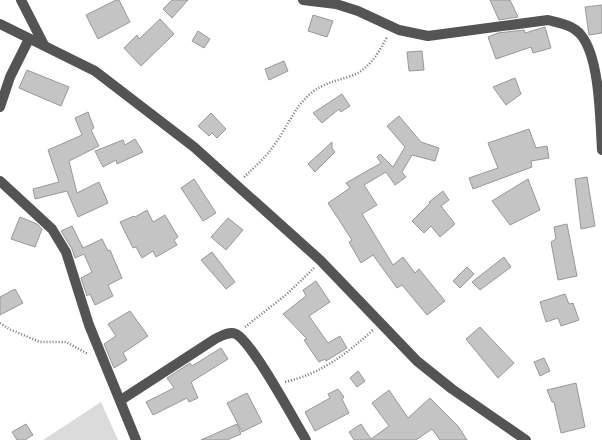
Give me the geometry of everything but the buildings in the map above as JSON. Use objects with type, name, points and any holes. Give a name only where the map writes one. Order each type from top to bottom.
[{"type":"street","points":[[21,0],[44,45]]},
{"type":"street","points":[[303,0],[336,4],[358,11],[399,30],[428,36],[548,20],[567,25],[581,34],[592,56],[598,89],[602,150]]},
{"type":"street","points":[[0,24],[95,70],[194,147],[320,260],[417,361],[452,389],[526,440]]},
{"type":"street","points":[[0,107],[10,77],[29,39]]},
{"type":"street","points":[[0,181],[52,229],[66,252],[89,325],[121,400],[136,440]]},
{"type":"street","points":[[121,400],[215,339],[227,333],[235,334],[243,340],[273,384],[306,440]]},
{"type":"path","points":[[236,184],[267,154],[297,108],[311,94],[331,81],[353,76],[375,59],[392,27]]},
{"type":"path","points":[[235,334],[287,294],[310,274],[320,260]]},
{"type":"path","points":[[0,323],[40,342],[66,342],[106,364]]},
{"type":"path","points":[[273,384],[313,374],[358,344],[381,323]]},
{"type":"shaded area","points":[[101,402],[118,440],[43,440]]}]
